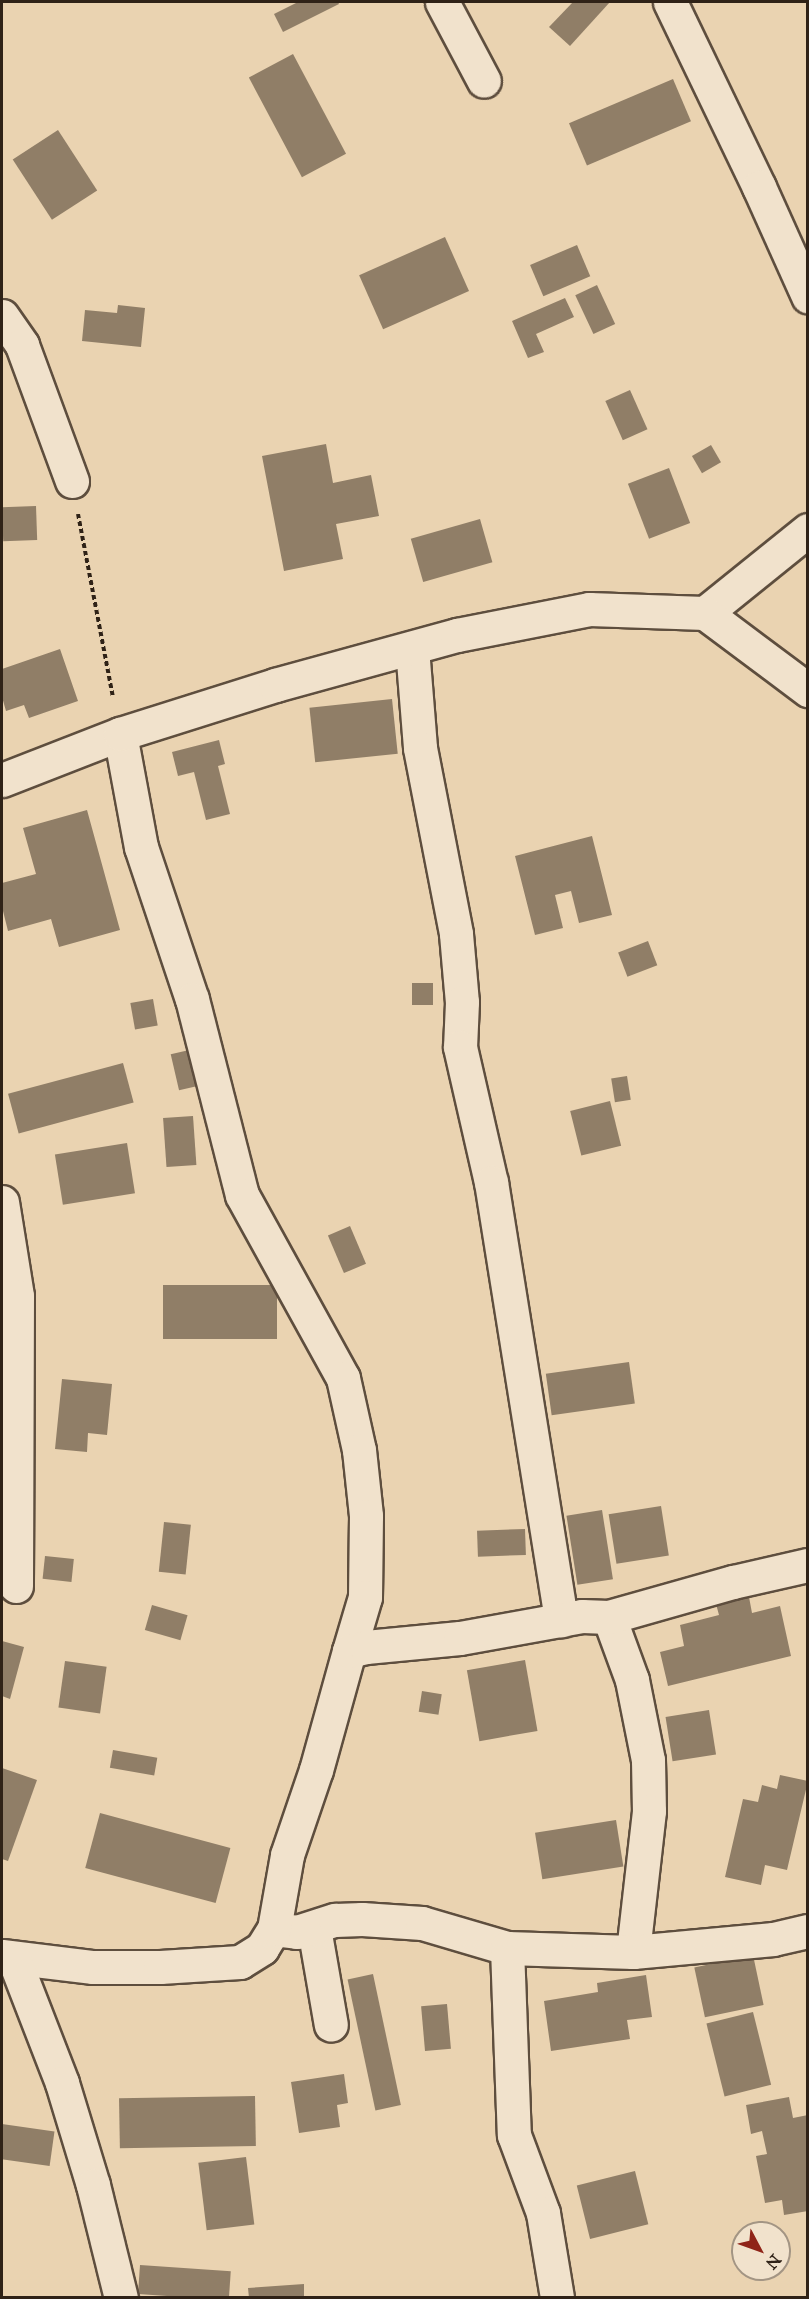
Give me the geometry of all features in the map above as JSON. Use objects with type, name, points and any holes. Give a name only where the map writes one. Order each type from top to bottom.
[{"type":"street","points":[[442,2],[484,81]]},
{"type":"street","points":[[670,2],[759,188],[807,296]]},
{"type":"street","points":[[2,316],[22,345],[72,481]]},
{"type":"street","points":[[705,613],[807,530]]},
{"type":"street","points":[[2,780],[120,734],[275,685],[457,635],[589,609],[705,613],[807,690]]},
{"type":"street","points":[[412,648],[420,748],[456,934],[462,1002],[460,1047],[491,1182],[561,1620]]},
{"type":"street","points":[[120,734],[141,847],[192,999],[242,1195],[343,1378],[359,1450],[366,1516],[365,1596],[316,1770],[287,1855],[274,1929],[262,1948],[240,1962],[160,1967],[93,1967],[8,1958],[62,2083],[93,2185],[121,2298]]},
{"type":"street","points":[[2,1202],[17,1296],[16,1586]]},
{"type":"street","points":[[349,1652],[366,1647],[460,1638],[582,1616],[609,1617],[733,1582],[807,1565]]},
{"type":"street","points":[[609,1617],[632,1680],[648,1760],[649,1811],[633,1952]]},
{"type":"street","points":[[274,1929],[297,1932],[335,1920],[422,1923],[507,1948],[633,1952],[773,1939],[807,1931]]},
{"type":"street","points":[[314,1928],[331,2025]]},
{"type":"street","points":[[507,1948],[514,2135],[543,2213],[557,2298]]},
{"type":"path","points":[[72,481],[120,734]]},
{"type":"building","points":[[298,2],[338,2],[339,4],[283,32],[274,14]]},
{"type":"building","points":[[573,2],[610,2],[570,46],[549,27]]},
{"type":"building","points":[[293,54],[346,154],[302,177],[249,77]]},
{"type":"building","points":[[673,79],[691,121],[587,165],[569,123]]},
{"type":"building","points":[[58,130],[97,190],[52,220],[13,159]]},
{"type":"building","points":[[445,237],[469,291],[383,329],[359,275]]},
{"type":"building","points":[[577,245],[590,276],[543,296],[530,265]]},
{"type":"building","points":[[597,285],[615,324],[593,334],[575,295]]},
{"type":"building","points":[[565,298],[574,317],[536,334],[544,352],[528,358],[512,321]]},
{"type":"building","points":[[118,305],[145,308],[141,347],[82,341],[85,310],[117,313]]},
{"type":"building","points":[[630,390],[647,429],[623,440],[605,401]]},
{"type":"building","points":[[326,444],[333,483],[371,475],[379,516],[336,524],[343,559],[284,571],[262,456]]},
{"type":"building","points":[[711,445],[721,462],[702,473],[692,456]]},
{"type":"building","points":[[669,468],[690,523],[649,539],[628,484]]},
{"type":"building","points":[[36,506],[37,540],[3,541],[2,507]]},
{"type":"building","points":[[480,519],[492,562],[423,582],[411,539]]},
{"type":"building","points":[[60,649],[78,701],[29,718],[24,705],[6,711],[2,697],[2,669]]},
{"type":"building","points":[[392,699],[398,754],[315,762],[309,708]]},
{"type":"building","points":[[219,740],[225,764],[218,766],[230,814],[206,820],[194,772],[178,776],[172,752]]},
{"type":"building","points":[[87,810],[120,930],[59,947],[51,919],[8,931],[2,907],[2,883],[36,874],[23,828]]},
{"type":"building","points":[[592,836],[612,915],[579,923],[571,891],[555,895],[563,928],[535,935],[515,856]]},
{"type":"building","points":[[648,941],[657,965],[627,977],[618,952]]},
{"type":"building","points":[[412,983],[433,983],[433,1005],[412,1005]]},
{"type":"building","points":[[153,999],[158,1026],[135,1030],[130,1003]]},
{"type":"building","points":[[198,1048],[206,1084],[179,1090],[171,1054]]},
{"type":"building","points":[[123,1063],[134,1103],[19,1133],[8,1094]]},
{"type":"building","points":[[627,1076],[631,1100],[615,1102],[611,1079]]},
{"type":"building","points":[[610,1101],[621,1146],[581,1156],[570,1111]]},
{"type":"building","points":[[193,1116],[196,1165],[166,1167],[163,1118]]},
{"type":"building","points":[[127,1143],[135,1193],[63,1205],[55,1154]]},
{"type":"building","points":[[350,1226],[366,1264],[344,1273],[328,1235]]},
{"type":"building","points":[[163,1285],[277,1285],[277,1339],[163,1339]]},
{"type":"building","points":[[629,1362],[635,1404],[552,1415],[546,1374]]},
{"type":"building","points":[[62,1379],[112,1384],[107,1435],[88,1433],[87,1452],[55,1449]]},
{"type":"building","points":[[661,1506],[669,1555],[616,1564],[609,1514]]},
{"type":"building","points":[[602,1510],[613,1579],[577,1585],[566,1516]]},
{"type":"building","points":[[164,1522],[191,1525],[186,1575],[159,1572]]},
{"type":"building","points":[[525,1529],[526,1555],[478,1557],[477,1531]]},
{"type":"building","points":[[45,1556],[74,1559],[71,1582],[43,1579]]},
{"type":"building","points":[[749,1597],[752,1613],[780,1606],[791,1656],[668,1686],[660,1652],[684,1646],[680,1625],[719,1615],[716,1604]]},
{"type":"building","points":[[152,1605],[188,1615],[180,1640],[145,1630]]},
{"type":"building","points":[[2,1641],[24,1647],[10,1699],[2,1696]]},
{"type":"building","points":[[525,1660],[538,1731],[479,1741],[467,1670]]},
{"type":"building","points":[[65,1661],[107,1667],[100,1713],[58,1708]]},
{"type":"building","points":[[422,1691],[442,1694],[438,1715],[419,1712]]},
{"type":"building","points":[[709,1710],[716,1754],[673,1761],[666,1717]]},
{"type":"building","points":[[113,1750],[157,1758],[154,1776],[110,1768]]},
{"type":"building","points":[[2,1768],[37,1780],[8,1861],[2,1859]]},
{"type":"building","points":[[780,1775],[808,1781],[787,1870],[765,1865],[761,1885],[725,1877],[743,1799],[758,1802],[762,1785],[777,1789]]},
{"type":"building","points":[[100,1813],[230,1848],[216,1903],[85,1868]]},
{"type":"building","points":[[616,1820],[623,1866],[542,1879],[535,1833]]},
{"type":"building","points":[[753,1955],[764,2005],[705,2017],[694,1967]]},
{"type":"building","points":[[373,1974],[401,2105],[375,2110],[348,1979]]},
{"type":"building","points":[[646,1975],[652,2017],[627,2020],[630,2039],[551,2051],[544,2001],[598,1992],[597,1983]]},
{"type":"building","points":[[447,2004],[451,2049],[425,2051],[421,2006]]},
{"type":"building","points":[[753,2012],[771,2085],[725,2096],[706,2024]]},
{"type":"building","points":[[344,2074],[348,2103],[337,2105],[340,2127],[299,2133],[291,2082]]},
{"type":"building","points":[[255,2096],[256,2146],[120,2148],[119,2098]]},
{"type":"building","points":[[789,2097],[793,2118],[808,2115],[808,2211],[784,2215],[782,2200],[765,2203],[756,2156],[767,2154],[762,2131],[751,2134],[746,2105]]},
{"type":"building","points":[[2,2124],[54,2131],[50,2166],[2,2159]]},
{"type":"building","points":[[246,2157],[254,2224],[207,2230],[198,2163]]},
{"type":"building","points":[[635,2171],[648,2224],[590,2239],[577,2186]]},
{"type":"building","points":[[140,2265],[231,2271],[229,2298],[138,2294]]},
{"type":"building","points":[[304,2284],[304,2298],[249,2298],[248,2288]]}]
